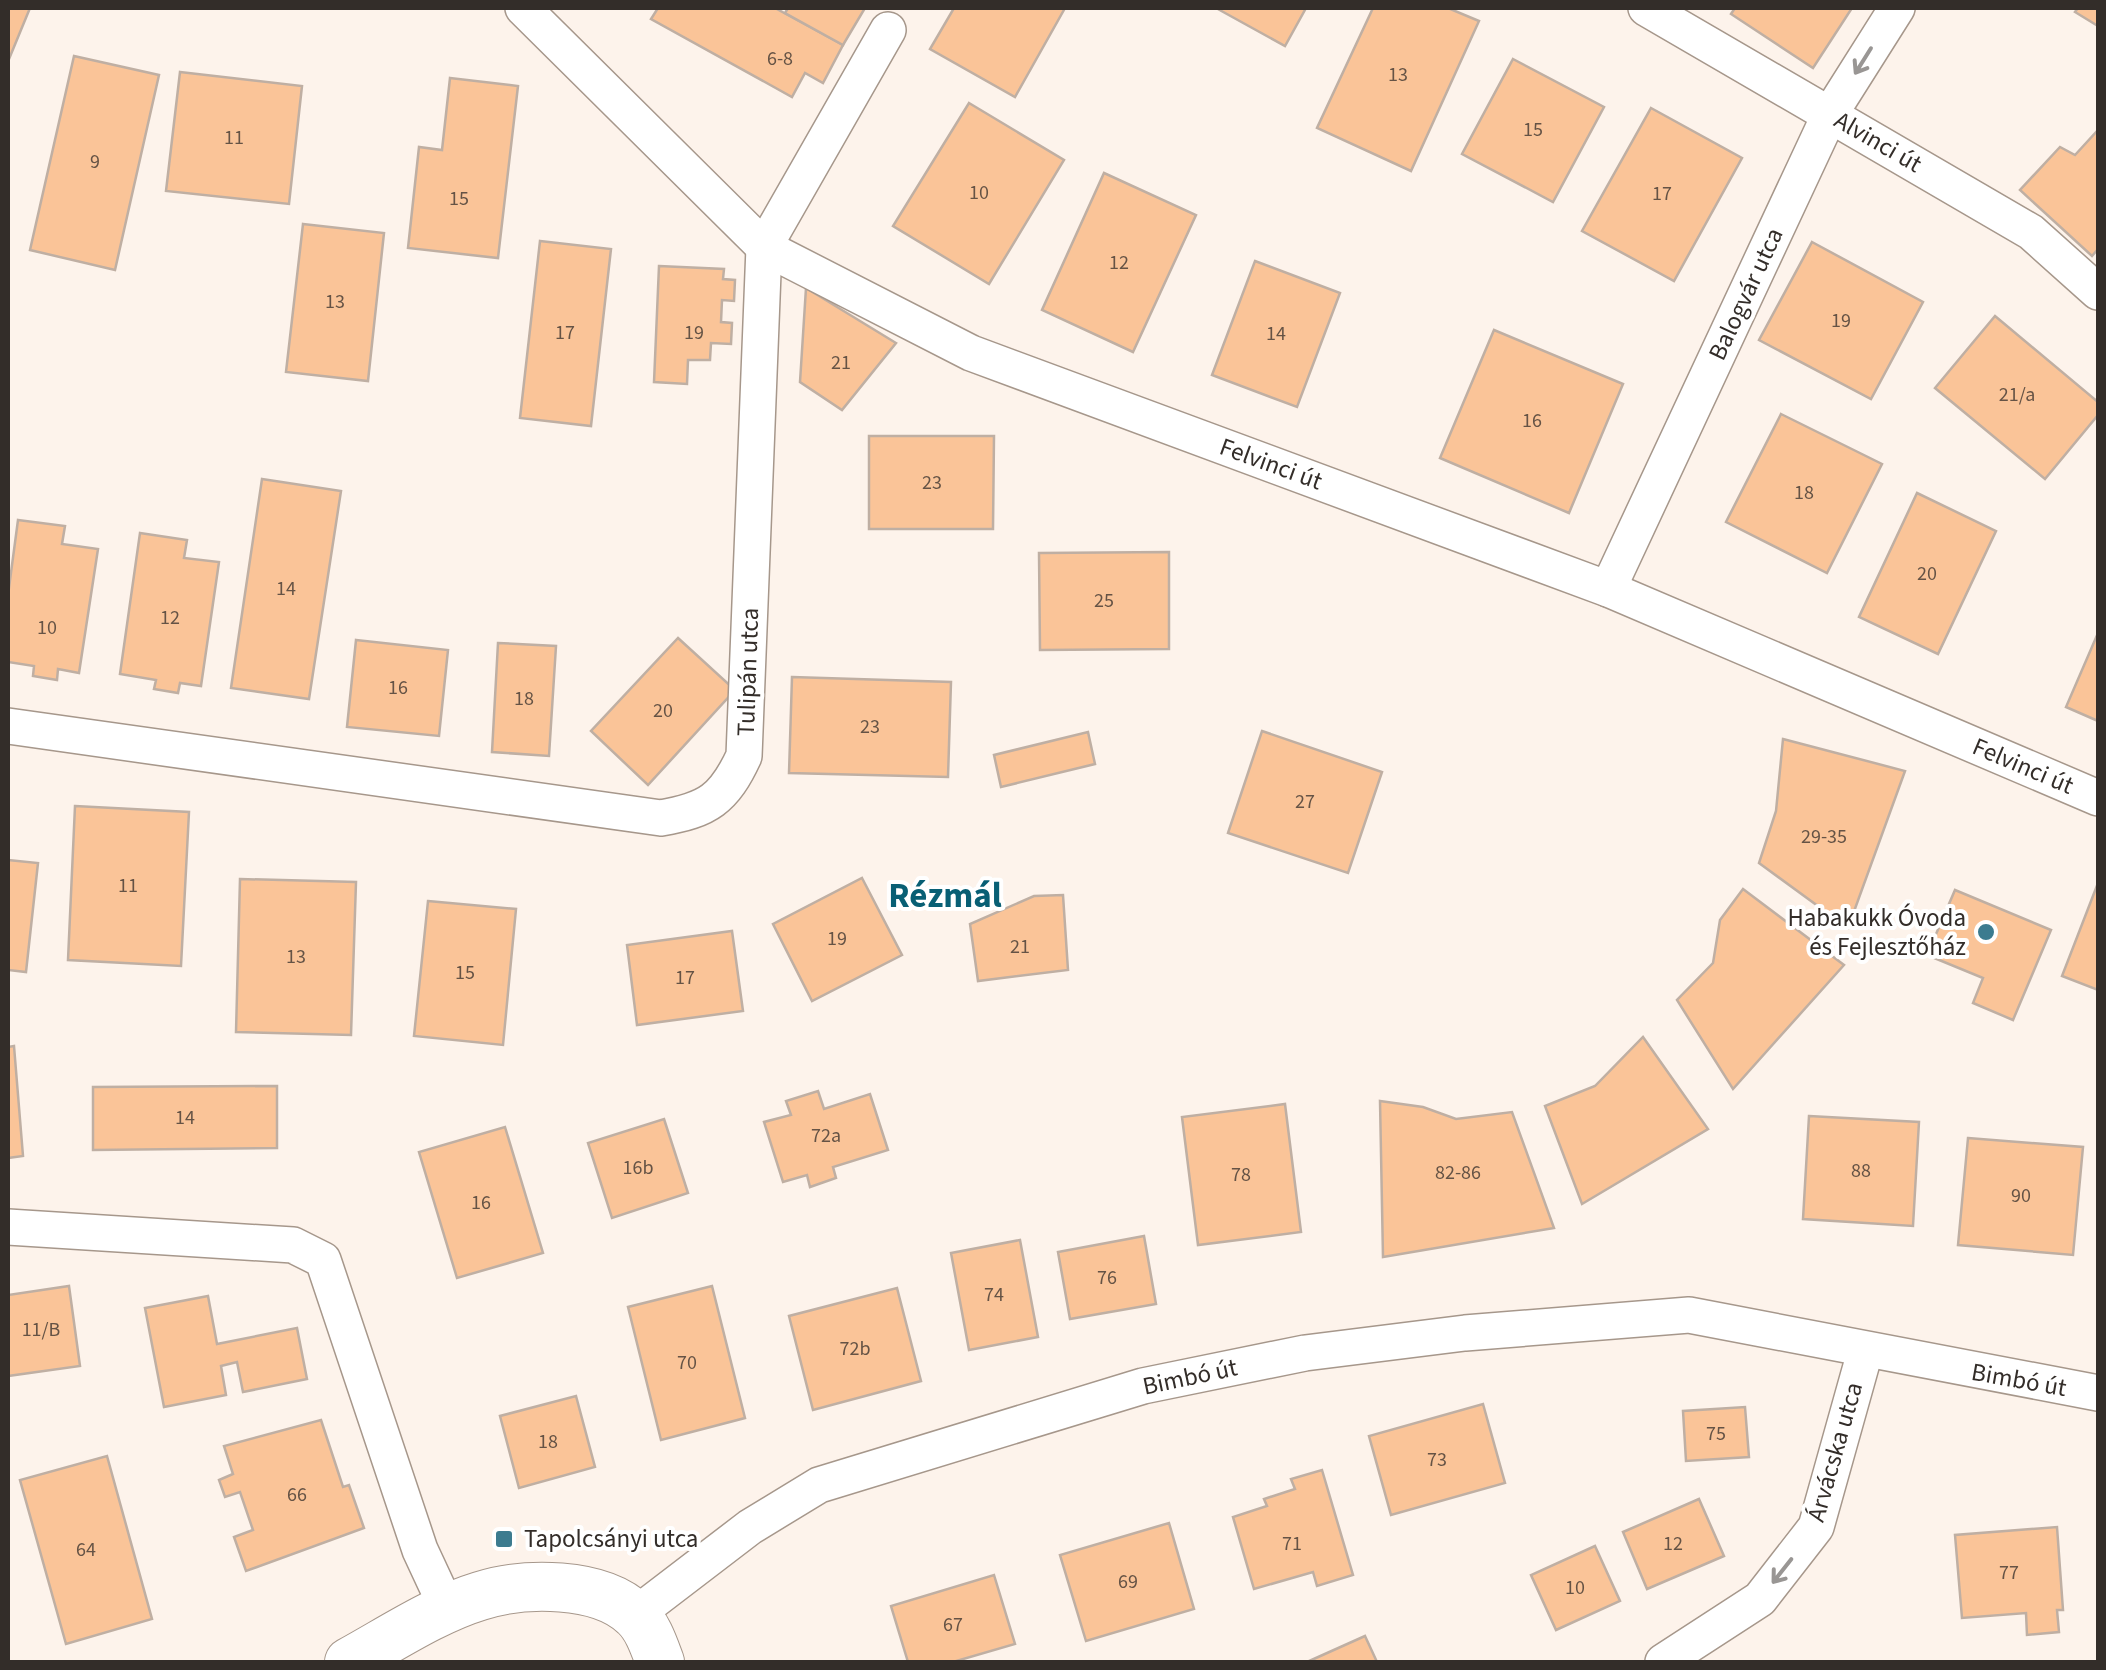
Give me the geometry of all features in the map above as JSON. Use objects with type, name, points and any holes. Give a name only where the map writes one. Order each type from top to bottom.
[{"type":"street","name":"Felvinci út","points":[[523,8],[764,247],[971,353],[1608,589],[2098,798]]},
{"type":"street","name":"Alvinci út","points":[[1646,8],[2031,232],[2098,292]]},
{"type":"street","name":"Balogvár utca","points":[[1608,589],[1830,114],[1897,8]]},
{"type":"street","name":"Tulipán utca","points":[[8,726],[661,818],[698,812],[730,786],[744,756],[764,247],[888,30]]},
{"type":"street","points":[[8,1226],[293,1245],[324,1260],[420,1550],[447,1608]]},
{"type":"street","name":"Bimbó út","points":[[635,1615],[750,1527],[818,1485],[1142,1386],[1305,1353],[1465,1333],[1689,1315],[1864,1352],[2097,1387]]},
{"type":"street","name":"Árvácska utca","points":[[1663,1662],[1760,1598],[1816,1527],[1864,1352]]},
{"type":"street","points":[[349,1662],[447,1608],[498,1592],[557,1590],[606,1596],[635,1615],[650,1636],[660,1662]]},
{"type":"building","points":[[8,8],[30,8],[9,59],[8,58]]},
{"type":"building","points":[[658,8],[775,8],[843,45],[823,83],[805,73],[792,97],[651,19]]},
{"type":"building","points":[[788,8],[865,8],[843,45],[785,13]]},
{"type":"building","points":[[954,8],[1065,8],[1015,97],[930,49]]},
{"type":"building","points":[[1216,8],[1306,8],[1285,46]]},
{"type":"building","points":[[1373,8],[1448,8],[1479,21],[1411,171],[1317,128]]},
{"type":"building","points":[[1735,8],[1852,8],[1813,68],[1731,14]]},
{"type":"building","points":[[2078,8],[2098,8],[2098,26],[2075,12]]},
{"type":"building","points":[[74,56],[159,75],[115,270],[30,250]]},
{"type":"building","points":[[1513,59],[1604,107],[1553,202],[1462,154]]},
{"type":"building","points":[[180,72],[302,86],[289,204],[166,191]]},
{"type":"building","points":[[450,78],[518,86],[498,258],[408,248],[419,147],[442,150]]},
{"type":"building","points":[[969,103],[1064,160],[989,284],[893,226]]},
{"type":"building","points":[[1651,108],[1742,158],[1674,281],[1582,231]]},
{"type":"building","points":[[2098,130],[2098,249],[2092,256],[2020,190],[2060,147],[2075,155]]},
{"type":"building","points":[[1104,173],[1196,215],[1133,352],[1042,310]]},
{"type":"building","points":[[303,224],[384,233],[368,381],[286,372]]},
{"type":"building","points":[[540,241],[611,249],[591,426],[520,418]]},
{"type":"building","points":[[1812,242],[1923,302],[1871,399],[1759,340]]},
{"type":"building","points":[[1255,261],[1340,293],[1297,407],[1212,375]]},
{"type":"building","points":[[659,266],[724,269],[723,279],[735,280],[734,301],[722,300],[721,322],[732,323],[731,344],[711,343],[710,360],[688,360],[687,384],[654,382]]},
{"type":"building","points":[[806,288],[896,343],[842,410],[800,382]]},
{"type":"building","points":[[1995,316],[2098,402],[2098,415],[2045,479],[1935,388]]},
{"type":"building","points":[[1494,330],[1623,384],[1569,513],[1440,458]]},
{"type":"building","points":[[1781,414],[1882,464],[1827,573],[1726,522]]},
{"type":"building","points":[[869,436],[994,436],[993,529],[869,529]]},
{"type":"building","points":[[262,479],[341,491],[309,699],[231,688]]},
{"type":"building","points":[[1917,493],[1996,531],[1938,654],[1859,617]]},
{"type":"building","points":[[18,520],[65,526],[62,544],[98,549],[79,673],[58,669],[57,680],[33,676],[34,666],[8,662],[8,595]]},
{"type":"building","points":[[140,533],[187,540],[184,558],[219,562],[201,686],[180,683],[178,693],[154,689],[156,680],[120,674]]},
{"type":"building","points":[[1169,552],[1169,649],[1040,650],[1039,553]]},
{"type":"building","points":[[2098,633],[2098,721],[2066,707]]},
{"type":"building","points":[[678,638],[735,690],[648,785],[591,731]]},
{"type":"building","points":[[356,640],[448,650],[439,736],[347,727]]},
{"type":"building","points":[[498,643],[556,646],[549,756],[492,752]]},
{"type":"building","points":[[792,677],[951,682],[948,777],[789,773]]},
{"type":"building","points":[[1262,731],[1382,772],[1348,873],[1228,833]]},
{"type":"building","points":[[1088,732],[1095,764],[1001,787],[994,755]]},
{"type":"building","points":[[1783,739],[1905,771],[1848,928],[1759,863],[1776,811]]},
{"type":"building","points":[[75,806],[189,812],[181,966],[68,960]]},
{"type":"building","points":[[8,860],[38,863],[26,972],[8,970]]},
{"type":"building","points":[[862,878],[902,955],[812,1001],[773,924]]},
{"type":"building","points":[[240,879],[356,882],[351,1035],[236,1032]]},
{"type":"building","points":[[2098,883],[2098,990],[2062,976]]},
{"type":"building","points":[[1743,889],[1844,965],[1733,1089],[1677,1000],[1713,963],[1720,920]]},
{"type":"building","points":[[1955,890],[2051,930],[2013,1020],[1973,1003],[1983,978],[1927,955]]},
{"type":"building","points":[[1063,895],[1068,970],[978,981],[970,924],[1034,896]]},
{"type":"building","points":[[428,901],[516,909],[503,1045],[414,1036]]},
{"type":"building","points":[[732,931],[743,1011],[637,1025],[627,945]]},
{"type":"building","points":[[1643,1037],[1708,1129],[1582,1204],[1545,1106],[1595,1086]]},
{"type":"building","points":[[14,1046],[23,1156],[8,1158],[8,1047]]},
{"type":"building","points":[[277,1086],[277,1148],[93,1150],[93,1087]]},
{"type":"building","points":[[818,1091],[824,1109],[870,1094],[888,1150],[833,1167],[836,1178],[810,1187],[807,1175],[783,1182],[764,1122],[791,1115],[786,1101]]},
{"type":"building","points":[[1380,1101],[1423,1107],[1456,1119],[1512,1112],[1554,1228],[1383,1257]]},
{"type":"building","points":[[1285,1104],[1301,1232],[1198,1245],[1182,1117]]},
{"type":"building","points":[[1809,1116],[1919,1122],[1913,1226],[1803,1219]]},
{"type":"building","points":[[664,1119],[688,1193],[612,1218],[588,1143]]},
{"type":"building","points":[[505,1127],[543,1253],[457,1278],[419,1152]]},
{"type":"building","points":[[1968,1138],[2083,1147],[2073,1255],[1958,1245]]},
{"type":"building","points":[[1144,1236],[1156,1304],[1070,1319],[1058,1252]]},
{"type":"building","points":[[1020,1240],[1038,1337],[969,1350],[951,1253]]},
{"type":"building","points":[[69,1286],[80,1366],[8,1376],[8,1295]]},
{"type":"building","points":[[712,1286],[745,1418],[661,1440],[628,1307]]},
{"type":"building","points":[[897,1288],[921,1381],[813,1410],[789,1316]]},
{"type":"building","points":[[208,1296],[217,1344],[297,1328],[307,1379],[243,1392],[237,1362],[221,1366],[226,1395],[164,1407],[145,1308]]},
{"type":"building","points":[[576,1396],[595,1467],[519,1488],[500,1416]]},
{"type":"building","points":[[1483,1404],[1505,1483],[1391,1515],[1369,1436]]},
{"type":"building","points":[[1745,1407],[1749,1457],[1686,1461],[1683,1411]]},
{"type":"building","points":[[321,1420],[343,1487],[349,1485],[364,1528],[246,1571],[234,1537],[253,1530],[240,1492],[225,1497],[219,1480],[233,1474],[224,1446]]},
{"type":"building","points":[[107,1456],[152,1619],[66,1644],[20,1480]]},
{"type":"building","points":[[1322,1470],[1353,1575],[1317,1586],[1313,1572],[1254,1589],[1233,1517],[1267,1506],[1264,1499],[1295,1489],[1291,1479]]},
{"type":"building","points":[[1699,1499],[1724,1556],[1647,1589],[1623,1532]]},
{"type":"building","points":[[1169,1523],[1194,1609],[1086,1641],[1060,1555]]},
{"type":"building","points":[[2057,1527],[2063,1610],[2057,1610],[2059,1632],[2027,1635],[2026,1613],[1962,1618],[1955,1535]]},
{"type":"building","points":[[1595,1546],[1620,1601],[1556,1630],[1531,1575]]},
{"type":"building","points":[[994,1575],[1015,1644],[953,1662],[908,1662],[891,1606]]},
{"type":"building","points":[[1365,1636],[1377,1662],[1307,1662]]},
{"type":"place","name":"Habakukk Óvoda és Fejlesztőház","points":[[1986,932]]},
{"type":"place","name":"Tapolcsányi utca","points":[[504,1539]]},
{"type":"district","name":"Rézmál","points":[[945,896]]}]
